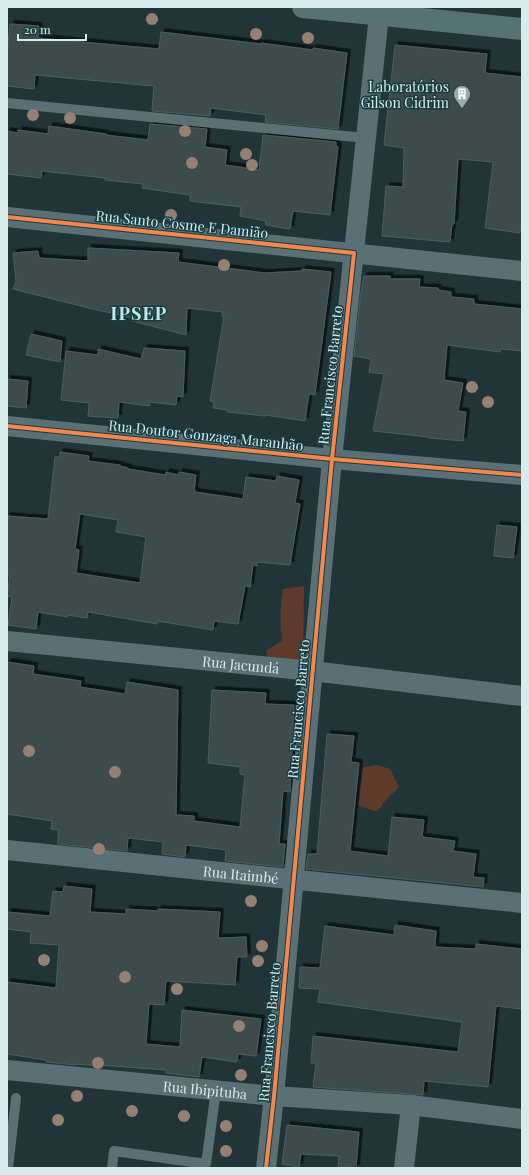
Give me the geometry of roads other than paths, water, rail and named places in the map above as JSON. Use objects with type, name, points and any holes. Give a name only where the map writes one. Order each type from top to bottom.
[{"type":"main road","points":[[303,7],[522,28]]},
{"type":"street","name":"Rua Francisco Barreto","points":[[266,1168],[274,1096],[332,459],[379,14]]},
{"type":"street","name":"Rua Santo Cosme E Damião","points":[[7,217],[522,271]]},
{"type":"street","name":"Rua Doutor Gonzaga Maranhão","points":[[7,426],[332,459],[522,475]]},
{"type":"street","name":"Rua Jacundá","points":[[7,641],[312,670],[522,696]]},
{"type":"street","name":"Rua Itaimbé","points":[[7,850],[522,903]]},
{"type":"street","name":"Rua Ibipituba","points":[[7,1070],[274,1096],[410,1105],[522,1119]]},
{"type":"street","points":[[404,1168],[410,1105]]},
{"type":"lane","points":[[7,103],[366,138]]},
{"type":"lane","points":[[112,1168],[114,1151],[206,1164],[216,1090]]},
{"type":"lane","points":[[8,1168],[16,1098]]},
{"type":"place","name":"Laboratórios Gilson Cidrim","points":[[462,109]]},
{"type":"district","name":"IPSEP","points":[[139,313]]}]
